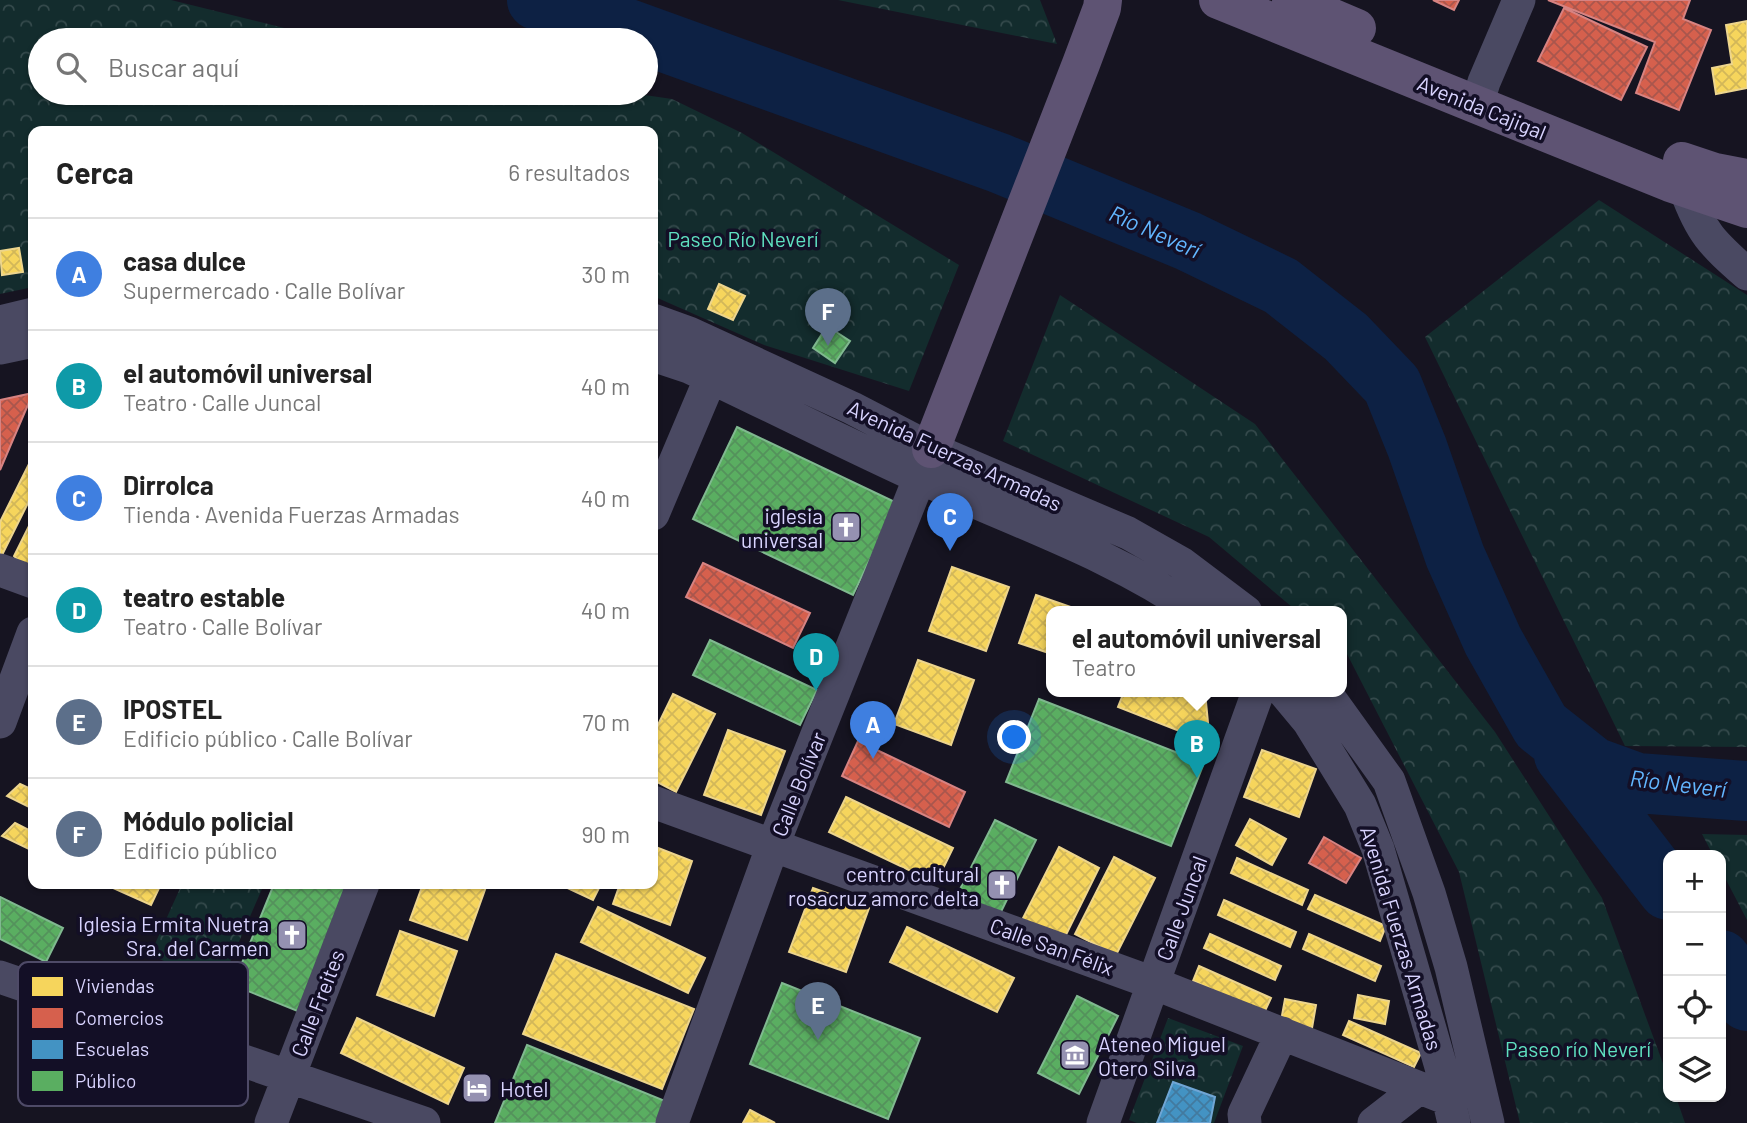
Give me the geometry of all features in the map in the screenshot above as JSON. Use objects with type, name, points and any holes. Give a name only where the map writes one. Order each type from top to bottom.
[{"type":"main road","points":[[925,463],[1066,104],[1103,0]]},
{"type":"main road","name":"Avenida Cajigal","points":[[1218,0],[1480,94],[1715,172],[1747,178]]},
{"type":"main road","name":"Avenida Cajigal","points":[[1291,0],[1480,94],[1685,188],[1747,209]]},
{"type":"street","points":[[1480,94],[1518,0]]},
{"type":"street","points":[[1685,188],[1696,219],[1712,243],[1747,274]]},
{"type":"street","points":[[0,322],[28,315]]},
{"type":"street","name":"Avenida Fuerzas Armadas","points":[[658,322],[690,333],[852,408],[925,463],[1143,578],[1186,606]]},
{"type":"street","points":[[0,348],[28,342]]},
{"type":"street","name":"Avenida Fuerzas Armadas","points":[[658,357],[925,463],[1128,533],[1181,563],[1238,606]]},
{"type":"street","points":[[658,494],[711,377]]},
{"type":"street","name":"Calle Bolívar","points":[[672,1123],[773,845],[925,463]]},
{"type":"street","points":[[0,570],[28,580]]},
{"type":"street","points":[[0,722],[28,646]]},
{"type":"street","name":"Calle Juncal","points":[[1103,1123],[1256,697]]},
{"type":"street","name":"Avenida Fuerzas Armadas","points":[[1288,697],[1309,722],[1360,805],[1378,849],[1440,1103]]},
{"type":"street","name":"Avenida Fuerzas Armadas","points":[[1329,697],[1389,782],[1429,893],[1447,955],[1488,1123]]},
{"type":"street","name":"Calle San Félix","points":[[658,804],[1153,983],[1282,1034],[1440,1103]]},
{"type":"street","name":"Calle Freites","points":[[271,1123],[361,889]]},
{"type":"street","points":[[0,977],[18,983]]},
{"type":"street","points":[[1245,1123],[1244,1114],[1282,1034]]},
{"type":"street","points":[[248,1062],[424,1123]]},
{"type":"street","points":[[1374,1123],[1440,1103]]},
{"type":"green space","name":"Paseo Río Neverí","points":[[0,0],[171,0],[284,28],[28,28],[28,105],[658,105],[658,97],[672,99],[742,133],[959,265],[909,391],[764,345],[658,298],[658,126],[28,126],[28,288],[0,294]]},
{"type":"green space","points":[[838,0],[1040,0],[1057,44]]},
{"type":"green space","points":[[1599,200],[1747,295],[1747,747],[1625,746],[1425,337]]},
{"type":"green space","name":"Paseo río Neverí","points":[[1060,295],[1255,424],[1495,732],[1602,898],[1663,1063],[1663,1102],[1678,1102],[1685,1123],[1520,1123],[1459,872],[1347,654],[1347,606],[1291,606],[1209,537],[1003,441]]},
{"type":"green space","points":[[1702,834],[1747,835],[1747,920],[1726,880],[1726,850],[1710,850]]},
{"type":"green space","points":[[180,889],[262,889],[230,962],[166,962],[150,955]]},
{"type":"green space","points":[[1168,1018],[1243,1046],[1214,1123],[1137,1123],[1129,1120]]},
{"type":"building: Viviendas","points":[[1747,21],[1747,88],[1716,94],[1712,68],[1732,64],[1726,25]]},
{"type":"building: Viviendas","points":[[19,248],[23,272],[2,275],[0,251]]},
{"type":"building: Viviendas","points":[[719,284],[745,296],[733,320],[708,309]]},
{"type":"building: Viviendas","points":[[28,466],[28,503],[0,559],[0,522]]},
{"type":"building: Viviendas","points":[[28,528],[26,570],[14,556]]},
{"type":"building: Viviendas","points":[[952,567],[1009,587],[986,651],[929,631]]},
{"type":"building: Viviendas","points":[[1036,595],[1068,606],[1046,606],[1046,652],[1019,643]]},
{"type":"building: Viviendas","points":[[918,660],[974,680],[951,745],[894,724]]},
{"type":"building: Viviendas","points":[[673,694],[715,714],[676,792],[658,783],[658,725]]},
{"type":"building: Viviendas","points":[[1122,697],[1205,697],[1210,743],[1118,707]]},
{"type":"building: Viviendas","points":[[728,730],[785,751],[761,815],[704,795]]},
{"type":"building: Viviendas","points":[[1262,750],[1316,769],[1299,817],[1244,797]]},
{"type":"building: Viviendas","points":[[20,784],[28,788],[28,806],[7,796]]},
{"type":"building: Viviendas","points":[[846,797],[953,848],[936,883],[829,832]]},
{"type":"building: Viviendas","points":[[1250,819],[1286,839],[1272,865],[1236,845]]},
{"type":"building: Viviendas","points":[[15,823],[28,830],[28,849],[2,836]]},
{"type":"building: Viviendas","points":[[1059,847],[1099,868],[1061,945],[1020,924]]},
{"type":"building: Viviendas","points":[[658,848],[692,861],[670,925],[613,904],[618,889],[658,889]]},
{"type":"building: Viviendas","points":[[1114,857],[1155,878],[1116,955],[1075,934]]},
{"type":"building: Viviendas","points":[[1237,858],[1308,890],[1302,905],[1231,873]]},
{"type":"building: Viviendas","points":[[813,888],[869,908],[846,972],[789,952]]},
{"type":"building: Viviendas","points":[[115,889],[159,889],[151,905]]},
{"type":"building: Viviendas","points":[[421,889],[485,889],[467,940],[410,920]]},
{"type":"building: Viviendas","points":[[570,889],[598,889],[593,900]]},
{"type":"building: Viviendas","points":[[1315,895],[1386,926],[1380,941],[1308,909]]},
{"type":"building: Viviendas","points":[[1224,900],[1296,932],[1290,947],[1218,915]]},
{"type":"building: Viviendas","points":[[598,907],[705,958],[688,993],[581,942]]},
{"type":"building: Viviendas","points":[[907,927],[1014,978],[997,1012],[890,962]]},
{"type":"building: Viviendas","points":[[400,931],[457,951],[434,1016],[377,995]]},
{"type":"building: Viviendas","points":[[1210,934],[1281,966],[1275,980],[1204,948]]},
{"type":"building: Viviendas","points":[[1309,934],[1381,966],[1375,981],[1303,949]]},
{"type":"building: Viviendas","points":[[556,954],[694,1009],[662,1089],[523,1034]]},
{"type":"building: Viviendas","points":[[1199,966],[1271,998],[1264,1013],[1193,981]]},
{"type":"building: Viviendas","points":[[1358,995],[1389,1001],[1385,1024],[1354,1018]]},
{"type":"building: Viviendas","points":[[1285,999],[1316,1005],[1312,1028],[1281,1021]]},
{"type":"building: Viviendas","points":[[357,1018],[464,1068],[448,1104],[341,1053]]},
{"type":"building: Viviendas","points":[[1349,1021],[1421,1053],[1414,1067],[1343,1035]]},
{"type":"building: Viviendas","points":[[750,1110],[775,1123],[743,1123]]},
{"type":"building: Comercios","points":[[1433,0],[1459,0],[1454,10]]},
{"type":"building: Comercios","points":[[1548,0],[1690,0],[1683,19],[1711,30],[1679,110],[1636,93],[1655,42]]},
{"type":"building: Comercios","points":[[1564,8],[1647,47],[1621,100],[1538,61]]},
{"type":"building: Comercios","points":[[28,394],[28,405],[0,470],[0,400]]},
{"type":"building: Comercios","points":[[703,563],[810,613],[793,648],[686,597]]},
{"type":"building: Comercios","points":[[858,741],[965,792],[949,827],[842,776]]},
{"type":"building: Comercios","points":[[1324,837],[1361,858],[1346,883],[1309,863]]},
{"type":"building: Escuelas","points":[[1173,1082],[1215,1097],[1210,1123],[1157,1123]]},
{"type":"building: Público","points":[[827,326],[850,341],[835,363],[813,348]]},
{"type":"building: Público","points":[[737,427],[897,503],[853,595],[693,519]]},
{"type":"building: Público","points":[[710,640],[817,690],[800,725],[693,675]]},
{"type":"building: Público","points":[[1039,699],[1204,763],[1171,846],[1006,782]]},
{"type":"building: Público","points":[[995,820],[1036,840],[998,918],[956,897]]},
{"type":"building: Público","name":"Iglesia Ermita Nuetra Sra. del Carmen","points":[[272,889],[349,889],[300,1012],[248,991],[248,962],[242,962]]},
{"type":"building: Público","points":[[0,897],[63,928],[46,962],[0,939]]},
{"type":"building: Público","points":[[782,983],[920,1038],[888,1119],[750,1064]]},
{"type":"building: Público","points":[[1077,996],[1118,1016],[1079,1094],[1038,1073]]},
{"type":"building: Público","points":[[527,1045],[665,1101],[656,1123],[495,1123]]},
{"type":"waterway","name":"Río Neverí","points":[[537,0],[570,8],[625,28]]},
{"type":"waterway","name":"Río Neverí","points":[[658,40],[999,163],[1188,241],[1281,286],[1346,337],[1392,385],[1455,556],[1493,641],[1541,726],[1593,767],[1637,783],[1747,791]]},
{"type":"waterway","name":"Río Neverí","points":[[1564,755],[1663,884]]},
{"type":"waterway","name":"Río Neverí","points":[[1726,968],[1747,1001]]},
{"type":"place","name":"Módulo policial","points":[[828,346]]},
{"type":"place","name":"iglesia universal","points":[[846,527]]},
{"type":"place","name":"Dirrolca","points":[[950,551]]},
{"type":"place","name":"teatro estable","points":[[816,691]]},
{"type":"place","name":"casa dulce","points":[[873,759]]},
{"type":"place","name":"el automóvil universal","points":[[1197,778]]},
{"type":"place","name":"centro cultural rosacruz amorc delta","points":[[1002,885]]},
{"type":"place","name":"Iglesia Ermita Nuetra Sra. del Carmen","points":[[292,935]]},
{"type":"place","name":"IPOSTEL","points":[[818,1040]]},
{"type":"place","name":"Ateneo Miguel Otero Silva","points":[[1075,1055]]},
{"type":"place","name":"Hotel","points":[[477,1088]]}]
